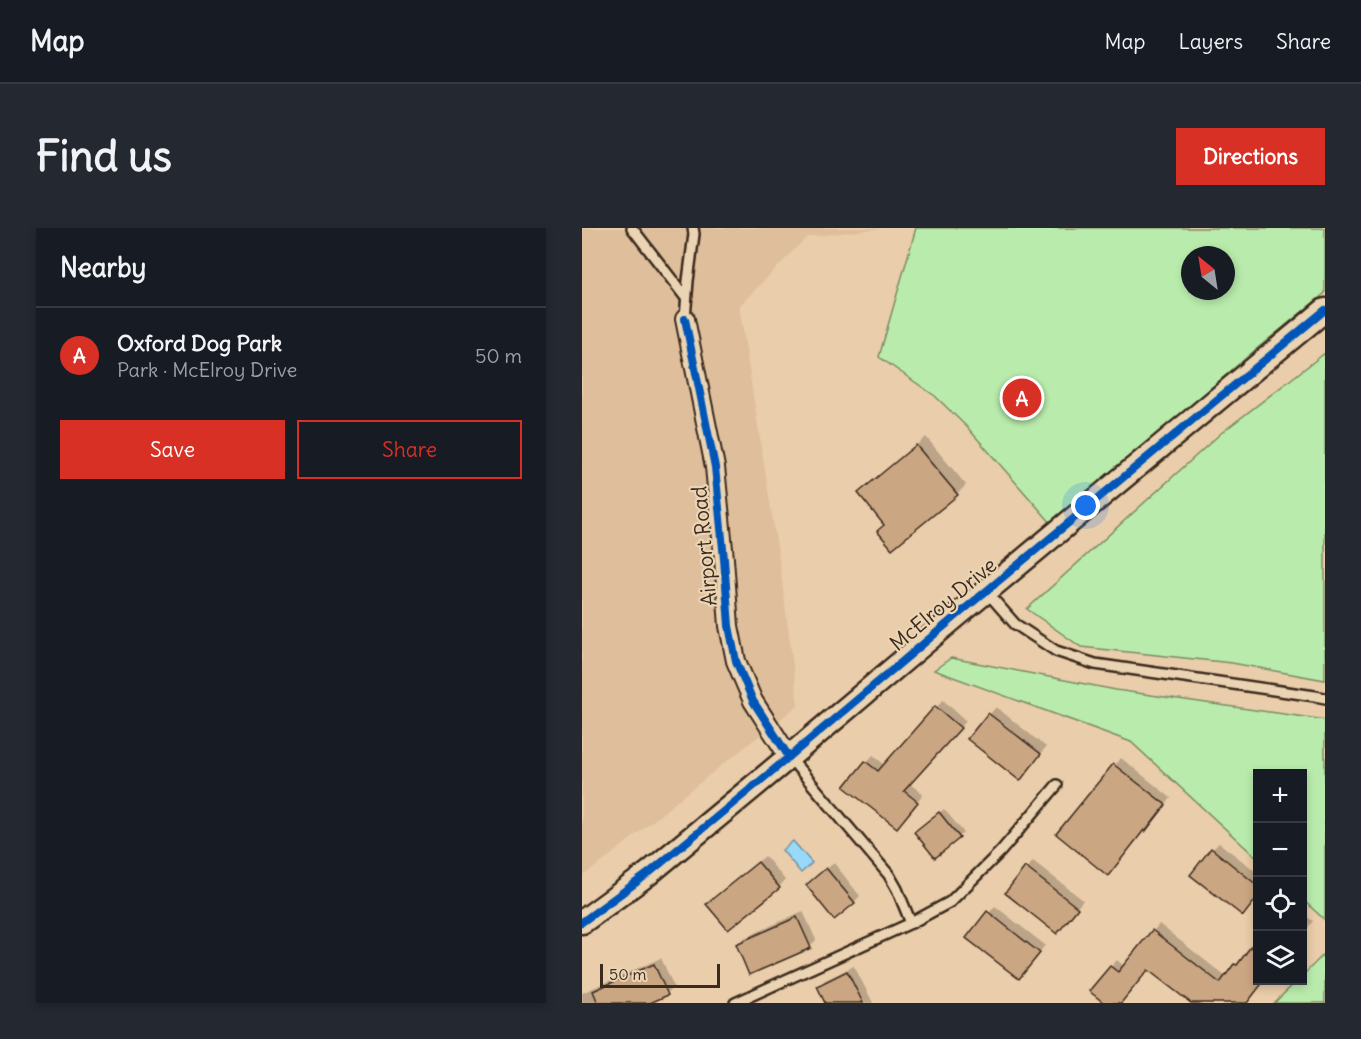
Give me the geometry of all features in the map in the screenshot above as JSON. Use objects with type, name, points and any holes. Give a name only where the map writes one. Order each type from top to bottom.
[{"type":"street","name":"McElroy Drive","points":[[582,922],[649,873],[1325,310]]},
{"type":"street","name":"Airport Road","points":[[685,320],[715,467],[729,626],[736,662],[753,701],[789,757]]},
{"type":"lane","points":[[632,228],[687,298]]},
{"type":"lane","name":"Airport Road","points":[[685,320],[693,228]]},
{"type":"lane","points":[[986,591],[1015,624],[1056,651],[1095,664],[1325,698]]},
{"type":"lane","points":[[789,757],[889,875],[911,923]]},
{"type":"lane","points":[[735,1003],[911,923],[950,902],[1001,851],[1057,785]]},
{"type":"shaded area","points":[[582,228],[883,228],[807,237],[739,306],[780,566],[798,705],[582,876]]},
{"type":"green space","points":[[916,228],[1325,228],[1325,293],[1052,524],[967,427],[935,396],[879,357]]},
{"type":"green space","points":[[1325,353],[1325,680],[1232,663],[1081,647],[1027,609],[1220,434]]},
{"type":"green space","points":[[951,658],[1116,690],[1325,720],[1325,920],[1307,904],[1307,769],[1253,769],[1253,854],[1131,742],[934,670]]},
{"type":"green space","points":[[1325,953],[1325,1003],[1274,1003],[1293,985],[1307,985],[1307,971]]},
{"type":"water","points":[[793,841],[812,863],[801,873],[782,850]]},
{"type":"building","points":[[916,445],[958,495],[892,549],[877,531],[884,525],[858,493]]},
{"type":"building","points":[[935,706],[961,728],[904,791],[918,802],[897,828],[844,787],[865,761],[878,771]]},
{"type":"building","points":[[988,713],[1041,754],[1020,781],[967,739]]},
{"type":"building","points":[[1113,764],[1166,805],[1108,876],[1056,834]]},
{"type":"building","points":[[939,812],[960,838],[935,858],[914,832]]},
{"type":"building","points":[[1211,848],[1253,882],[1253,903],[1243,916],[1190,875]]},
{"type":"building","points":[[758,862],[780,888],[728,930],[706,904]]},
{"type":"building","points":[[1025,867],[1078,908],[1057,934],[1005,893]]},
{"type":"building","points":[[826,868],[855,903],[834,920],[806,885]]},
{"type":"building","points":[[987,911],[1040,953],[1019,979],[966,938]]},
{"type":"building","points":[[797,917],[811,948],[749,975],[736,944]]},
{"type":"building","points":[[1152,930],[1220,983],[1253,943],[1253,985],[1261,985],[1247,1003],[1191,1003],[1148,970],[1121,1003],[1104,1003],[1089,991],[1110,966],[1118,972]]},
{"type":"building","points":[[654,964],[668,995],[650,1003],[598,1003],[593,991]]},
{"type":"building","points":[[847,971],[863,1003],[825,1003],[817,986]]},
{"type":"cycle path","points":[[582,922],[649,873],[1325,310]]},
{"type":"cycle path","points":[[685,319],[715,467],[729,626],[736,661],[753,701],[789,757]]},
{"type":"place","name":"Oxford Dog Park","points":[[1022,398]]}]
